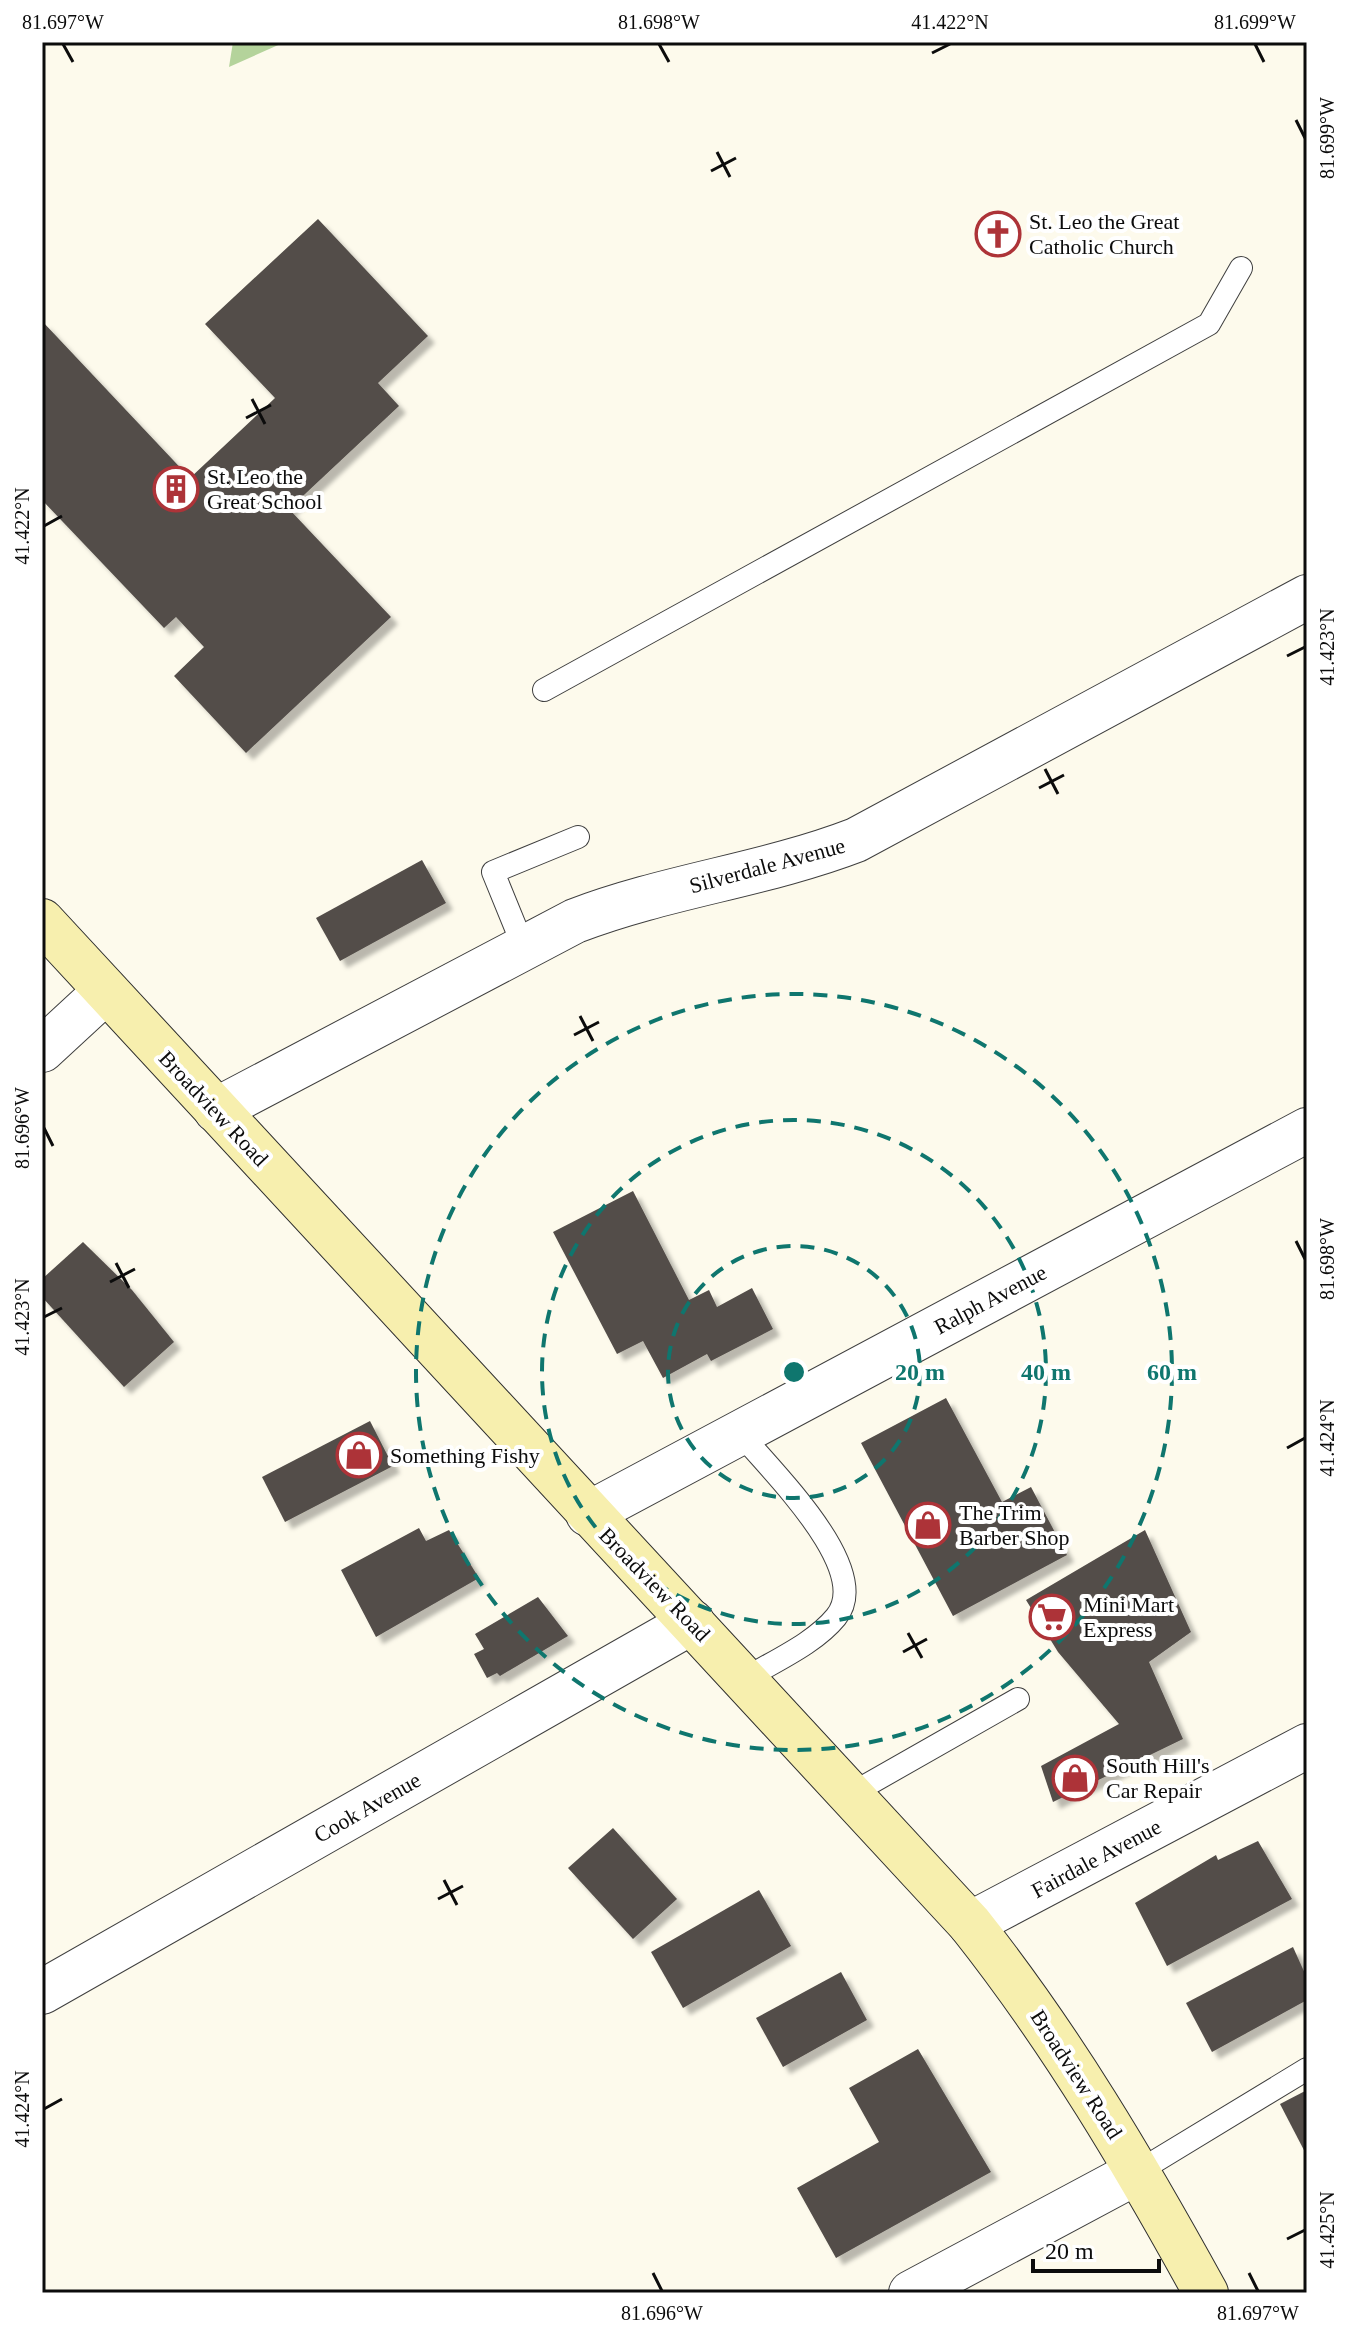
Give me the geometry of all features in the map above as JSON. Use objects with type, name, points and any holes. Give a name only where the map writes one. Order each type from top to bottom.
[{"type":"main road","name":"Broadview Road","points":[[42,921],[970,1924],[1022,1990],[1080,2073],[1139,2171],[1206,2293]]},
{"type":"street","name":"Silverdale Avenue","points":[[216,1110],[575,921],[621,904],[816,855],[856,840],[1307,597]]},
{"type":"street","points":[[42,1050],[106,991]]},
{"type":"street","name":"Ralph Avenue","points":[[588,1514],[1307,1130]]},
{"type":"street","name":"Cook Avenue","points":[[42,1992],[692,1622]]},
{"type":"street","name":"Fairdale Avenue","points":[[970,1924],[1307,1746]]},
{"type":"street","points":[[911,2293],[1139,2171]]},
{"type":"lane","points":[[544,690],[1209,324],[1241,268]]},
{"type":"lane","points":[[524,948],[493,872],[578,837]]},
{"type":"lane","points":[[740,1433],[821,1532],[842,1566],[846,1602],[835,1618],[817,1634],[745,1679]]},
{"type":"lane","points":[[851,1794],[1018,1699]]},
{"type":"lane","points":[[1139,2171],[1307,2069]]},
{"type":"green space","points":[[233,42],[285,42],[229,67]]},
{"type":"building","name":"St. Leo the Great School","points":[[318,219],[428,336],[378,383],[399,406],[289,509],[391,617],[246,753],[174,676],[204,647],[176,617],[164,628],[42,500],[42,321],[190,478],[275,398],[205,324]]},
{"type":"building","points":[[422,860],[446,903],[340,961],[316,918]]},
{"type":"building","points":[[633,1191],[689,1300],[709,1290],[717,1307],[752,1288],[773,1329],[711,1361],[707,1354],[663,1378],[643,1341],[617,1354],[553,1232]]},
{"type":"building","points":[[83,1242],[132,1290],[174,1342],[124,1387],[42,1297],[42,1279]]},
{"type":"building","points":[[946,1398],[1002,1502],[1031,1487],[1067,1555],[953,1616],[861,1443]]},
{"type":"building","points":[[370,1421],[393,1466],[285,1522],[262,1477]]},
{"type":"building","points":[[419,1528],[426,1541],[449,1530],[479,1578],[376,1637],[341,1570]]},
{"type":"building","points":[[1145,1530],[1191,1632],[1149,1662],[1183,1739],[1053,1802],[1041,1766],[1119,1724],[1058,1652],[1026,1600]]},
{"type":"building","points":[[538,1597],[568,1636],[500,1676],[497,1673],[487,1678],[474,1654],[484,1649],[475,1634]]},
{"type":"building","points":[[613,1828],[677,1899],[633,1939],[568,1868]]},
{"type":"building","points":[[1258,1841],[1292,1899],[1167,1966],[1135,1903],[1216,1855],[1218,1860]]},
{"type":"building","points":[[759,1890],[791,1946],[683,2008],[651,1952]]},
{"type":"building","points":[[1293,1947],[1307,1978],[1307,2000],[1212,2052],[1186,2003]]},
{"type":"building","points":[[841,1972],[867,2020],[783,2067],[756,2018]]},
{"type":"building","points":[[918,2049],[991,2172],[836,2258],[797,2188],[879,2142],[849,2088]]},
{"type":"building","points":[[1307,2090],[1307,2156],[1280,2104]]},
{"type":"place","name":"St. Leo the Great Catholic Church","points":[[998,234]]},
{"type":"place","name":"St. Leo the Great School","points":[[176,489]]},
{"type":"place","name":"Something Fishy","points":[[359,1455]]},
{"type":"place","name":"The Trim Barber Shop","points":[[928,1525]]},
{"type":"place","name":"Mini Mart Express","points":[[1052,1617]]},
{"type":"place","name":"South Hill's Car Repair","points":[[1075,1778]]}]
